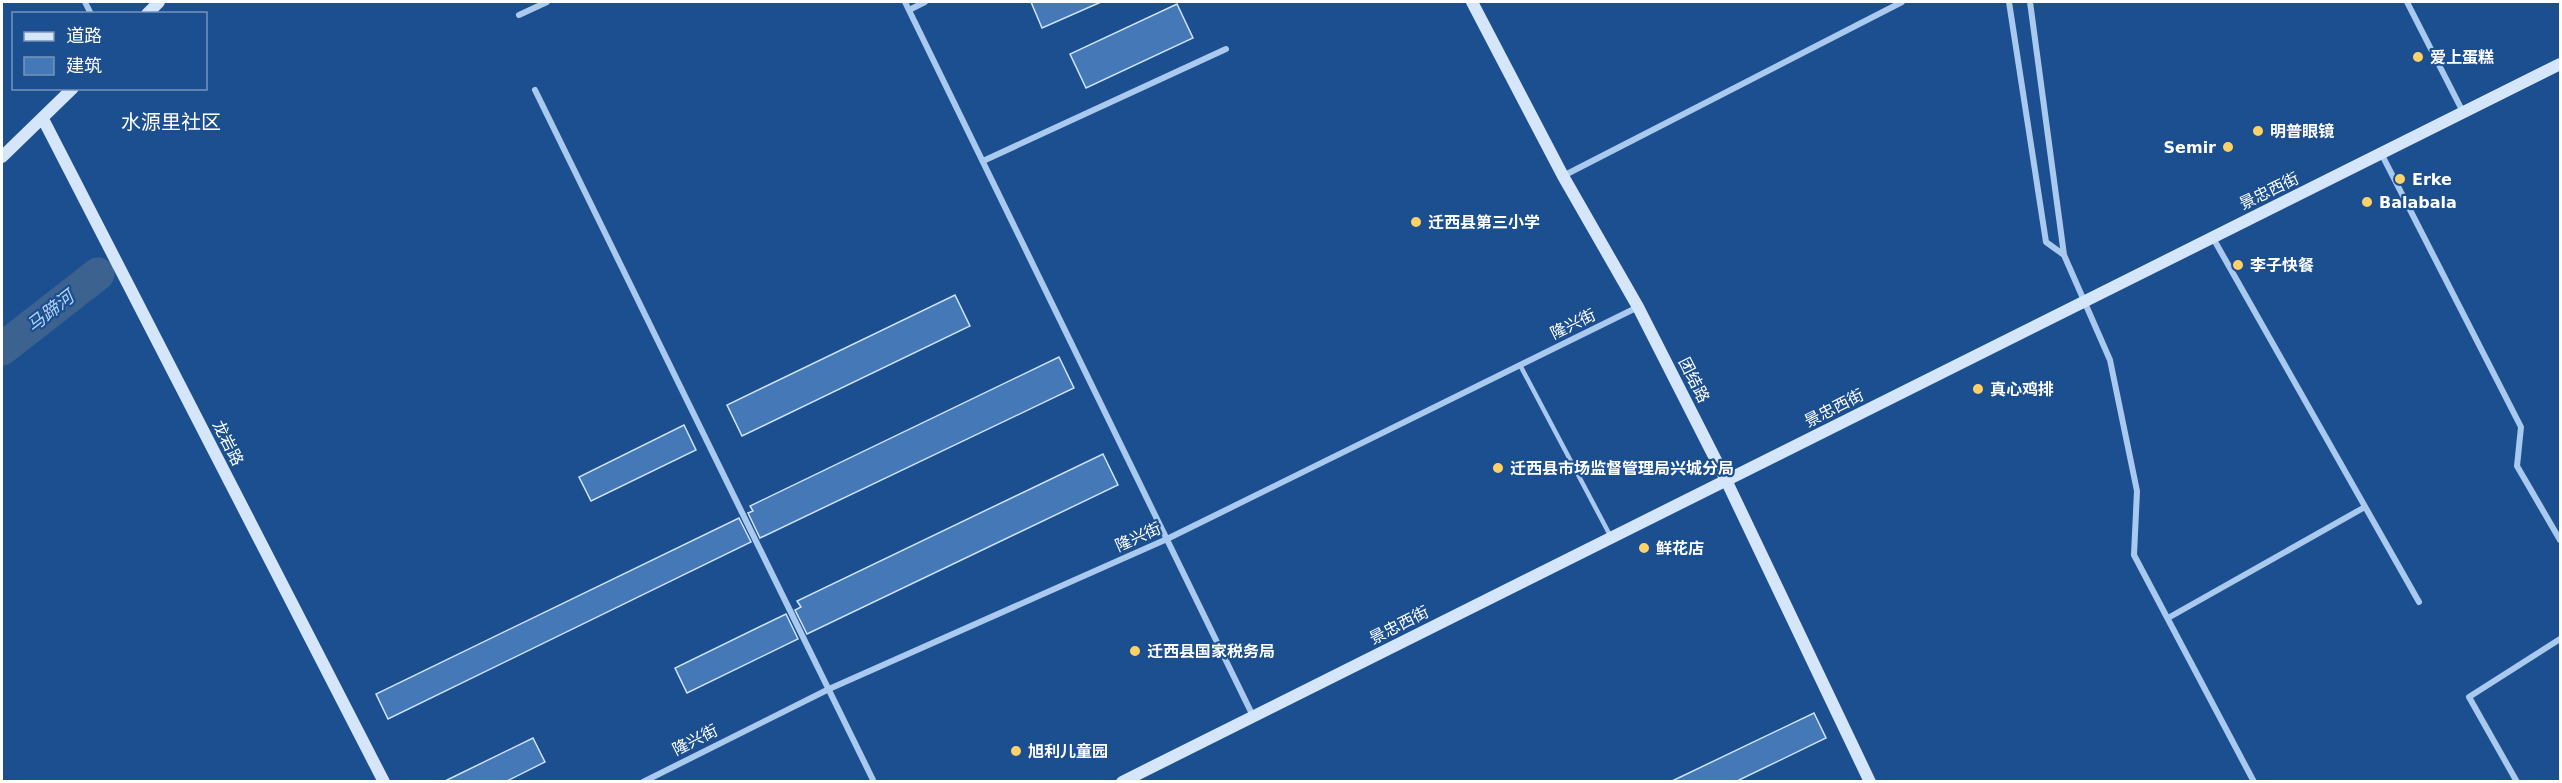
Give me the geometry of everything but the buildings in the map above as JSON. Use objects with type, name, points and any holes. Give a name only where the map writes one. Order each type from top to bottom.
[{"type":"street","points":[[519,15],[547,2]]},
{"type":"street","points":[[905,2],[1253,716]]},
{"type":"street","points":[[909,10],[925,2]]},
{"type":"street","name":"团结路","points":[[1472,2],[1563,176],[1638,307],[1726,480],[1870,782]]},
{"type":"street","points":[[1563,176],[1902,2]]},
{"type":"street","points":[[2009,2],[2046,242],[2064,255]]},
{"type":"street","points":[[2030,2],[2064,255],[2110,360],[2137,491],[2134,555],[2254,782]]},
{"type":"street","points":[[2408,2],[2463,112]]},
{"type":"street","points":[[982,161],[1226,49]]},
{"type":"street","name":"景忠西街","points":[[1122,782],[2560,64]]},
{"type":"street","points":[[2,157],[71,90]]},
{"type":"street","points":[[535,90],[874,782]]},
{"type":"street","name":"龙岩路","points":[[43,119],[384,782]]},
{"type":"street","points":[[2381,153],[2521,427],[2517,466],[2560,540]]},
{"type":"street","points":[[2213,237],[2419,602]]},
{"type":"street","name":"隆兴街","points":[[643,782],[829,688],[1167,539],[1638,307]]},
{"type":"street","points":[[2168,618],[2365,507]]},
{"type":"street","points":[[2517,782],[2469,697],[2560,639]]},
{"type":"lane","points":[[1520,365],[1611,537]]},
{"type":"waterway","name":"马蹄河","points":[[2,349],[98,274]]},
{"type":"place","name":"爱上蛋糕","points":[[2418,57]]},
{"type":"place","name":"明普眼镜","points":[[2258,131]]},
{"type":"place","name":"Semir","points":[[2228,147]]},
{"type":"place","name":"Erke","points":[[2400,179]]},
{"type":"place","name":"Balabala","points":[[2367,202]]},
{"type":"place","name":"迁西县第三小学","points":[[1416,222]]},
{"type":"place","name":"李子快餐","points":[[2238,265]]},
{"type":"place","name":"真心鸡排","points":[[1978,389]]},
{"type":"place","name":"迁西县市场监督管理局兴城分局","points":[[1498,468]]},
{"type":"place","name":"鲜花店","points":[[1644,548]]},
{"type":"place","name":"迁西县国家税务局","points":[[1135,651]]},
{"type":"place","name":"旭利儿童园","points":[[1016,751]]},
{"type":"district","name":"水源里社区","points":[[171,122]]}]
